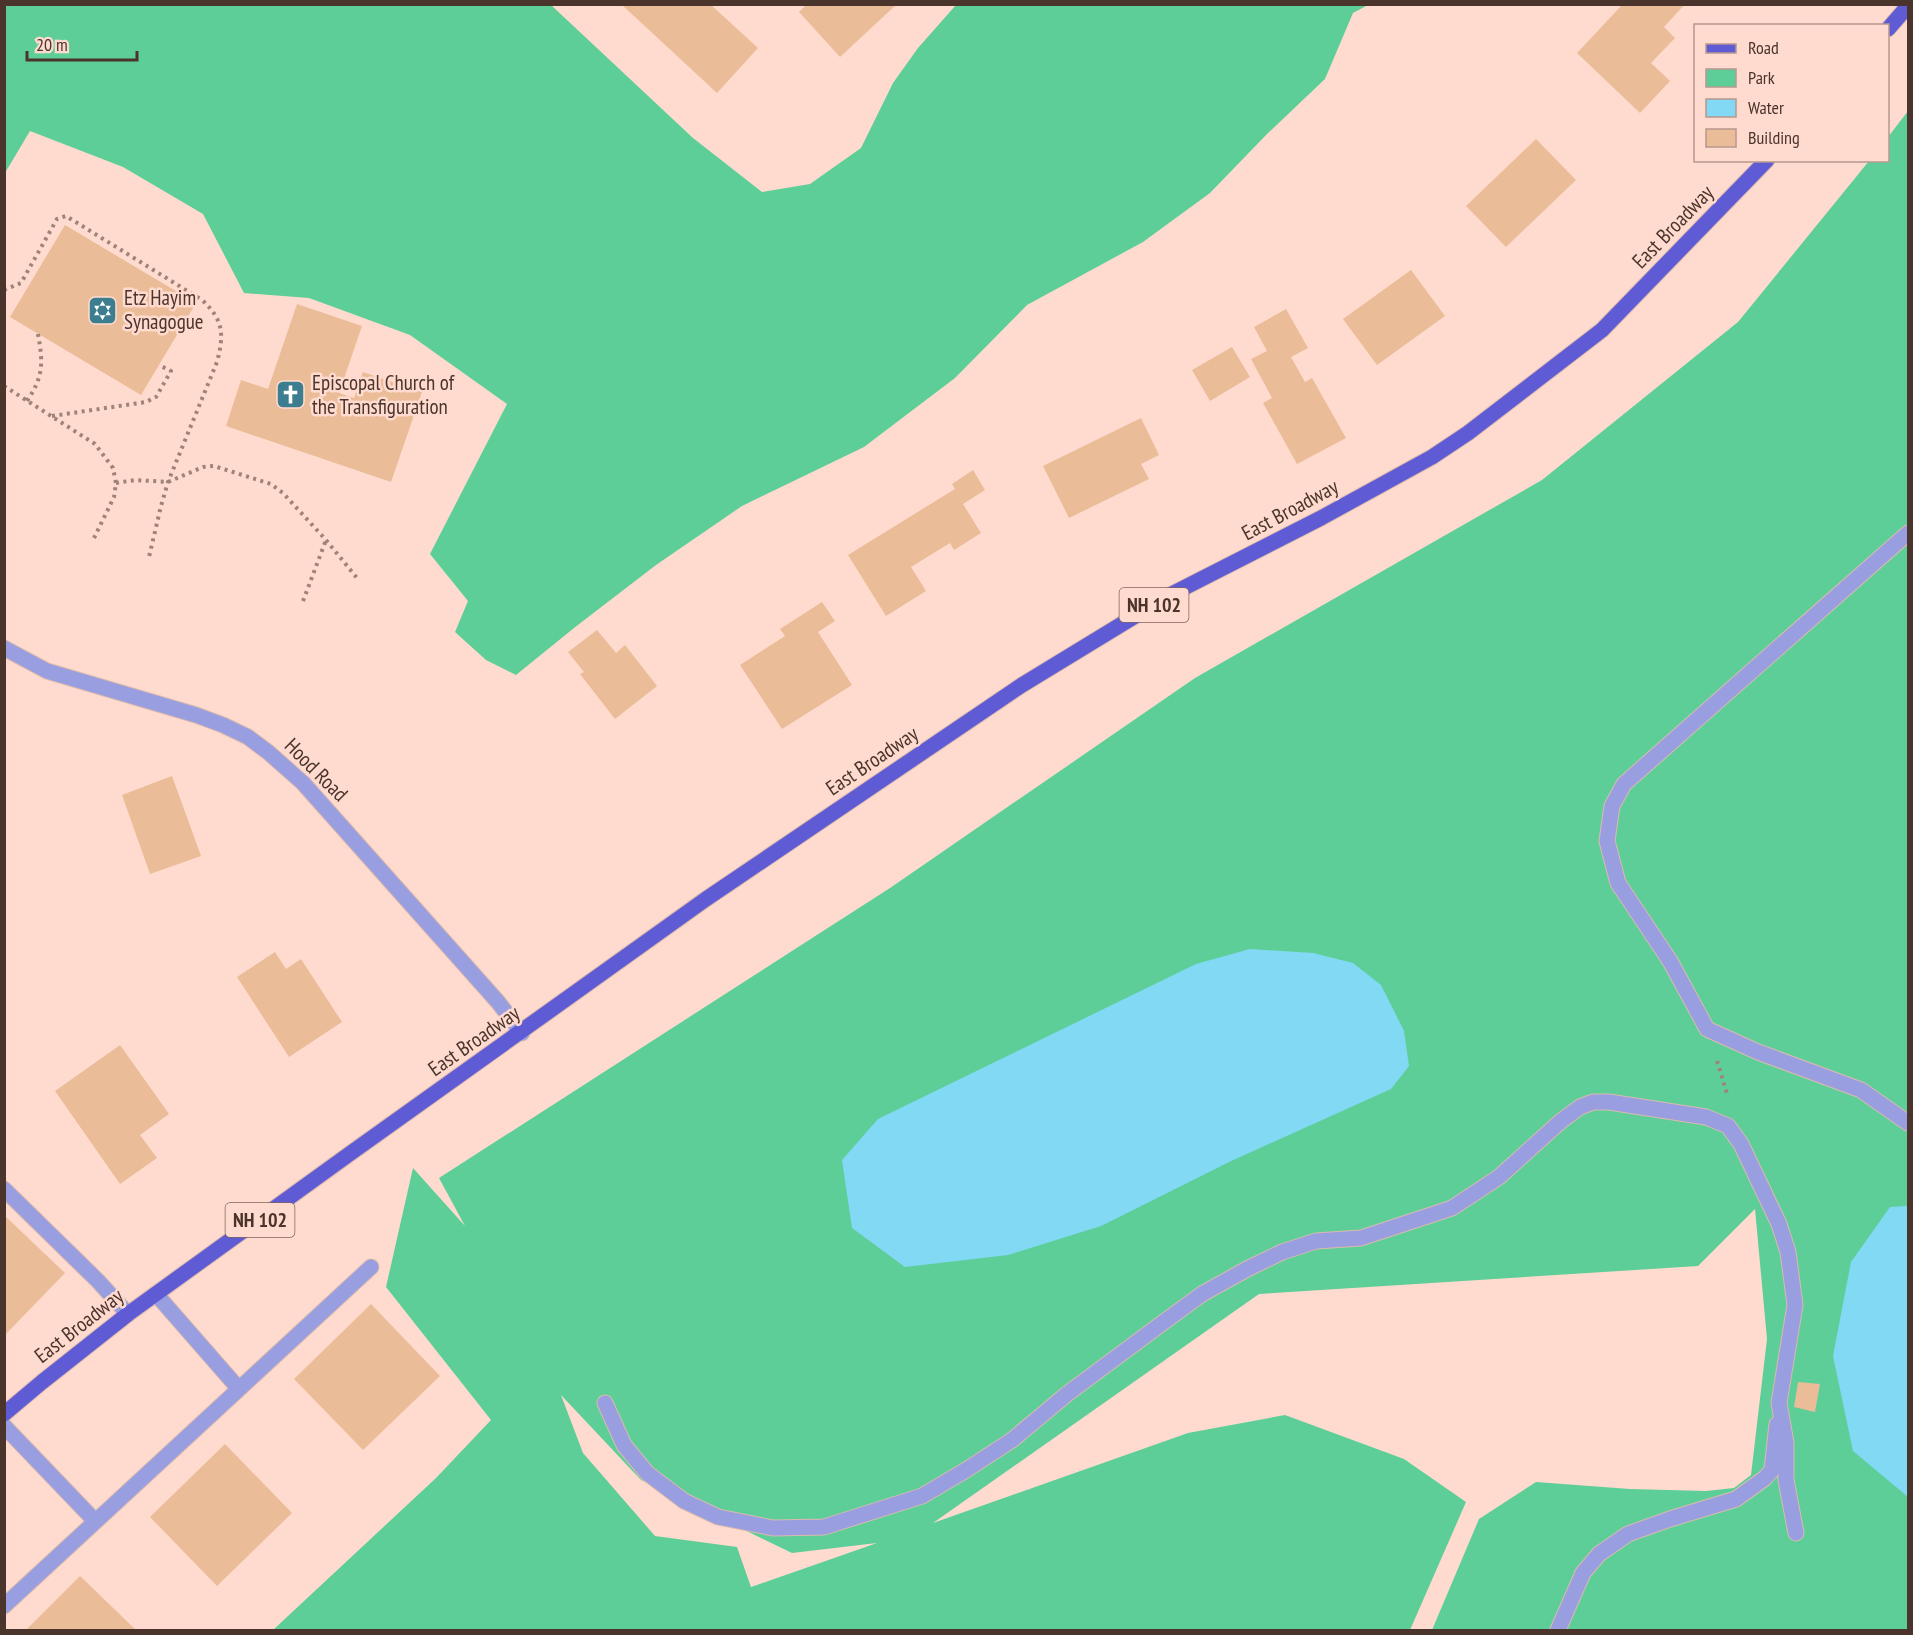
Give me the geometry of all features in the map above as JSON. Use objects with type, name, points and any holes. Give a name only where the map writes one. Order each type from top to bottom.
[{"type":"main road","points":[[1889,27],[1908,6]]},
{"type":"main road","name":"East Broadway","points":[[4,1414],[128,1314],[706,899],[1022,685],[1168,596],[1321,518],[1432,457],[1468,434],[1602,330],[1765,162]]},
{"type":"street","points":[[1908,532],[1624,784],[1612,806],[1606,841],[1618,883],[1670,961],[1707,1029],[1758,1052],[1861,1090],[1908,1123]]},
{"type":"street","name":"Hood Road","points":[[4,648],[47,671],[196,715],[248,737],[303,783],[498,1002],[522,1033]]},
{"type":"street","points":[[605,1403],[624,1445],[647,1473],[684,1501],[718,1516],[773,1528],[824,1527],[922,1496],[966,1470],[1012,1440],[1066,1394],[1202,1294],[1247,1269],[1282,1252],[1316,1241],[1361,1238],[1452,1208],[1499,1177],[1580,1107],[1593,1102],[1609,1102],[1706,1117],[1728,1126],[1741,1144],[1779,1224],[1788,1252],[1795,1305],[1779,1403],[1772,1470],[1765,1478],[1736,1499],[1628,1534],[1599,1554],[1583,1573],[1558,1630]]},
{"type":"street","points":[[4,1189],[128,1314]]},
{"type":"street","points":[[4,1606],[371,1268]]},
{"type":"street","points":[[156,1294],[238,1389]]},
{"type":"street","points":[[1779,1403],[1786,1443],[1786,1480],[1796,1533]]},
{"type":"street","points":[[4,1426],[95,1521]]},
{"type":"path","points":[[4,290],[21,283],[57,219],[66,216],[202,300],[214,311],[221,328],[222,342],[217,362],[168,482],[149,557]]},
{"type":"path","points":[[27,401],[41,373],[42,356],[38,334]]},
{"type":"path","points":[[51,416],[146,402],[156,397],[171,371],[159,365]]},
{"type":"path","points":[[4,386],[94,444],[113,468],[116,483],[114,497],[94,538]]},
{"type":"path","points":[[116,483],[135,480],[168,482],[202,467],[214,466],[272,484],[283,492],[357,578]]},
{"type":"path","points":[[303,601],[326,540]]},
{"type":"path","points":[[1707,1029],[1729,1102]]},
{"type":"green space","points":[[5,4],[551,5],[693,138],[762,192],[810,184],[861,148],[893,83],[918,48],[956,5],[1368,5],[1353,13],[1325,79],[1210,193],[1143,242],[1027,305],[955,378],[864,447],[742,506],[656,565],[516,675],[486,660],[455,632],[468,601],[430,554],[507,404],[410,335],[309,298],[244,293],[203,214],[123,167],[30,131],[5,173]]},
{"type":"green space","points":[[1908,111],[1908,1630],[1432,1630],[1479,1519],[1536,1482],[1630,1489],[1706,1491],[1734,1488],[1751,1475],[1767,1339],[1755,1209],[1698,1266],[1259,1294],[933,1523],[1188,1433],[1285,1415],[1404,1459],[1466,1502],[1410,1630],[273,1630],[436,1478],[491,1420],[386,1287],[413,1168],[465,1226],[439,1178],[890,888],[1195,678],[1542,480],[1738,322],[1868,162],[1889,162],[1889,136]],"holes":[[[561,1395],[641,1480],[792,1553],[877,1543],[751,1587],[737,1547],[655,1536],[583,1453]]]},
{"type":"water","points":[[1250,949],[1313,953],[1353,963],[1381,985],[1404,1031],[1409,1066],[1391,1089],[1229,1162],[1101,1226],[1008,1255],[905,1267],[852,1228],[842,1160],[878,1119],[1196,964]]},
{"type":"water","points":[[1908,1206],[1908,1497],[1853,1451],[1833,1356],[1851,1262],[1890,1207]]},
{"type":"building","points":[[621,4],[710,4],[758,48],[717,93]]},
{"type":"building","points":[[807,4],[897,4],[840,57],[799,12]]},
{"type":"building","points":[[1623,4],[1685,4],[1664,27],[1675,38],[1651,63],[1670,81],[1640,113],[1577,53]]},
{"type":"building","points":[[1536,139],[1576,180],[1506,247],[1466,206]]},
{"type":"building","name":"Etz Hayim Synagogue","points":[[65,225],[196,303],[141,395],[10,317]]},
{"type":"building","points":[[1411,270],[1445,316],[1377,365],[1343,319]]},
{"type":"building","name":"Episcopal Church of the Transfiguration","points":[[297,304],[362,326],[339,393],[354,398],[363,372],[422,392],[391,482],[226,426],[241,380],[268,389]]},
{"type":"building","points":[[1286,309],[1308,348],[1291,357],[1305,382],[1312,378],[1346,438],[1297,464],[1263,403],[1272,398],[1251,359],[1267,351],[1254,327]]},
{"type":"building","points":[[1232,347],[1250,377],[1210,401],[1192,370]]},
{"type":"building","points":[[1141,418],[1159,455],[1141,464],[1149,479],[1069,518],[1043,466]]},
{"type":"building","points":[[973,470],[985,490],[963,504],[981,533],[954,550],[950,543],[911,567],[926,591],[886,616],[848,555],[955,489],[952,484]]},
{"type":"building","points":[[822,602],[835,621],[818,632],[852,685],[782,729],[740,665],[785,636],[780,629]]},
{"type":"building","points":[[597,630],[616,653],[625,645],[657,686],[615,719],[580,674],[584,672],[568,652]]},
{"type":"building","points":[[172,776],[201,856],[150,874],[122,795]]},
{"type":"building","points":[[275,952],[286,969],[301,959],[342,1022],[289,1057],[237,977]]},
{"type":"building","points":[[120,1045],[169,1114],[140,1135],[157,1158],[120,1184],[55,1091]]},
{"type":"building","points":[[4,1215],[65,1273],[4,1336]]},
{"type":"building","points":[[371,1304],[440,1376],[363,1450],[294,1379]]},
{"type":"building","points":[[1798,1382],[1820,1384],[1815,1412],[1794,1407]]},
{"type":"building","points":[[225,1444],[292,1513],[217,1586],[150,1517]]},
{"type":"building","points":[[80,1576],[136,1630],[26,1630]]},
{"type":"place","name":"Etz Hayim Synagogue","points":[[103,310]]},
{"type":"place","name":"Episcopal Church of the Transfiguration","points":[[291,395]]}]
